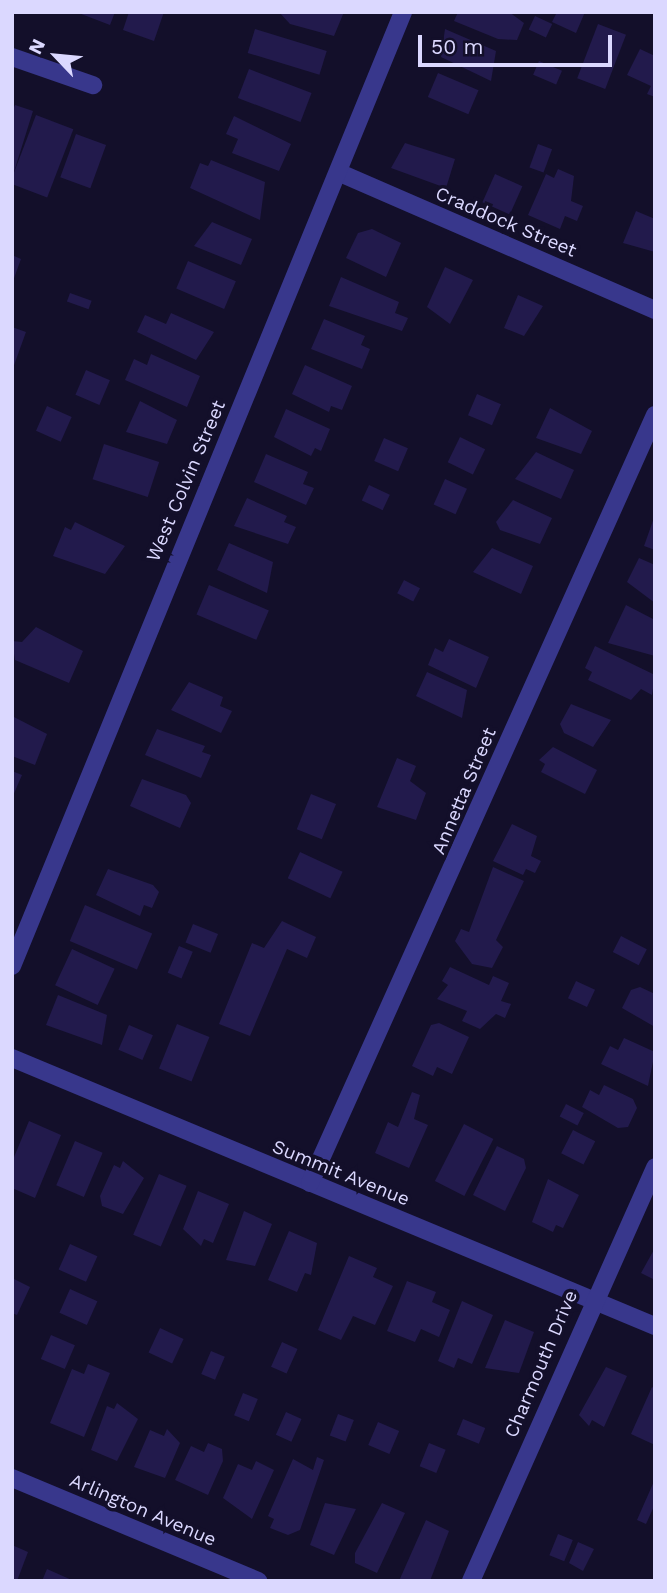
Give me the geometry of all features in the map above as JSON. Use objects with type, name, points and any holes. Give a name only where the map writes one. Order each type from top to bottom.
[{"type":"street","name":"West Colvin Street","points":[[12,967],[340,173],[403,12]]},
{"type":"street","points":[[12,57],[93,85]]},
{"type":"street","name":"Craddock Street","points":[[340,173],[655,310]]},
{"type":"street","name":"Annetta Street","points":[[310,1183],[655,415]]},
{"type":"street","name":"Summit Avenue","points":[[12,1058],[655,1326]]},
{"type":"street","name":"Charmouth Drive","points":[[471,1581],[592,1299],[655,1167]]},
{"type":"street","name":"Arlington Avenue","points":[[12,1478],[258,1581]]},
{"type":"building","points":[[76,12],[115,12],[110,25]]},
{"type":"building","points":[[129,12],[164,12],[154,41],[123,30]]},
{"type":"building","points":[[279,12],[344,12],[334,36],[290,24]]},
{"type":"building","points":[[458,12],[509,12],[524,23],[517,40],[498,39],[454,21]]},
{"type":"building","points":[[557,12],[585,12],[576,33],[552,22]]},
{"type":"building","points":[[535,16],[552,24],[546,38],[529,30]]},
{"type":"building","points":[[598,24],[626,35],[605,89],[577,78]]},
{"type":"building","points":[[255,29],[327,51],[319,75],[248,53]]},
{"type":"building","points":[[445,29],[496,51],[491,81],[441,57]]},
{"type":"building","points":[[640,49],[655,56],[655,97],[647,94],[651,86],[627,75]]},
{"type":"building","points":[[539,61],[562,71],[556,85],[533,75]]},
{"type":"building","points":[[249,69],[312,93],[300,122],[238,98]]},
{"type":"building","points":[[438,73],[479,90],[468,114],[428,97]]},
{"type":"building","points":[[15,105],[33,111],[13,175],[12,112]]},
{"type":"building","points":[[36,115],[73,129],[47,197],[12,184],[12,178]]},
{"type":"building","points":[[234,116],[291,144],[279,171],[232,153],[238,139],[226,134]]},
{"type":"building","points":[[76,134],[106,145],[90,188],[60,177]]},
{"type":"building","points":[[405,143],[455,159],[446,188],[391,168]]},
{"type":"building","points":[[538,144],[552,149],[544,173],[529,167]]},
{"type":"building","points":[[211,160],[265,182],[260,220],[190,188],[200,163],[208,166]]},
{"type":"building","points":[[558,169],[574,176],[571,201],[583,206],[577,221],[565,216],[560,229],[528,215],[546,174],[554,178]]},
{"type":"building","points":[[495,174],[522,186],[510,215],[482,202]]},
{"type":"building","points":[[636,211],[655,219],[655,252],[623,243]]},
{"type":"building","points":[[212,222],[252,239],[241,265],[194,246]]},
{"type":"building","points":[[372,229],[401,243],[386,277],[346,258],[358,233]]},
{"type":"building","points":[[12,255],[21,259],[13,281],[12,281]]},
{"type":"building","points":[[188,261],[236,281],[224,309],[176,289]]},
{"type":"building","points":[[445,267],[473,280],[450,324],[427,307]]},
{"type":"building","points":[[341,277],[399,302],[395,313],[408,318],[402,331],[329,306]]},
{"type":"building","points":[[70,293],[92,301],[89,309],[67,301]]},
{"type":"building","points":[[518,295],[543,306],[524,336],[504,328]]},
{"type":"building","points":[[171,313],[214,332],[196,360],[137,332],[145,315],[166,324]]},
{"type":"building","points":[[324,319],[365,336],[361,345],[370,349],[362,369],[311,349]]},
{"type":"building","points":[[12,327],[26,332],[13,368],[12,368]]},
{"type":"building","points":[[151,354],[200,376],[187,407],[125,380],[134,359],[147,365]]},
{"type":"building","points":[[305,365],[352,386],[342,410],[331,406],[329,412],[292,394]]},
{"type":"building","points":[[86,370],[110,380],[99,405],[75,395]]},
{"type":"building","points":[[477,394],[501,404],[492,425],[468,415]]},
{"type":"building","points":[[140,401],[177,420],[167,444],[126,432]]},
{"type":"building","points":[[47,406],[72,417],[61,442],[36,431]]},
{"type":"building","points":[[550,408],[592,431],[581,454],[536,438]]},
{"type":"building","points":[[286,409],[330,429],[321,451],[315,448],[311,456],[274,437]]},
{"type":"building","points":[[460,437],[485,449],[473,474],[448,462]]},
{"type":"building","points":[[384,438],[408,448],[398,471],[374,461]]},
{"type":"building","points":[[104,444],[159,462],[148,497],[93,479]]},
{"type":"building","points":[[536,452],[574,470],[561,499],[515,479]]},
{"type":"building","points":[[266,454],[308,472],[303,484],[314,488],[306,505],[254,482]]},
{"type":"building","points":[[445,479],[467,489],[456,514],[434,505]]},
{"type":"building","points":[[369,485],[390,495],[383,510],[362,500]]},
{"type":"building","points":[[247,498],[287,516],[284,522],[296,527],[288,544],[234,526]]},
{"type":"building","points":[[513,500],[552,518],[540,544],[500,530],[496,522]]},
{"type":"building","points":[[655,515],[655,550],[644,546]]},
{"type":"building","points":[[75,522],[125,546],[105,574],[53,556],[65,527],[71,530]]},
{"type":"building","points":[[229,543],[273,562],[267,593],[217,570]]},
{"type":"building","points":[[492,548],[533,566],[521,594],[473,572]]},
{"type":"building","points":[[639,558],[655,565],[655,603],[627,582]]},
{"type":"building","points":[[404,580],[420,588],[413,602],[397,593]]},
{"type":"building","points":[[209,585],[269,610],[256,640],[196,614]]},
{"type":"building","points":[[626,605],[655,620],[655,656],[608,643]]},
{"type":"building","points":[[36,627],[83,651],[69,683],[15,660],[12,641],[22,642]]},
{"type":"building","points":[[449,639],[489,657],[476,688],[428,665],[435,648],[443,652]]},
{"type":"building","points":[[595,646],[655,675],[652,695],[641,689],[631,700],[588,680],[592,672],[585,668]]},
{"type":"building","points":[[427,672],[467,690],[462,718],[416,696]]},
{"type":"building","points":[[189,682],[223,697],[220,706],[232,711],[221,733],[171,710]]},
{"type":"building","points":[[571,704],[611,720],[593,747],[564,733],[560,724]]},
{"type":"building","points":[[12,716],[47,734],[35,765],[12,756]]},
{"type":"building","points":[[157,729],[205,746],[202,752],[211,755],[201,778],[145,755]]},
{"type":"building","points":[[553,747],[597,770],[585,794],[541,772],[545,764],[539,760]]},
{"type":"building","points":[[397,758],[416,766],[410,781],[426,793],[416,820],[377,807]]},
{"type":"building","points":[[12,771],[22,775],[12,798]]},
{"type":"building","points":[[142,779],[186,795],[191,803],[180,828],[130,806]]},
{"type":"building","points":[[311,794],[336,804],[322,839],[297,829]]},
{"type":"building","points":[[512,824],[537,836],[531,856],[541,861],[535,873],[526,869],[523,875],[493,861]]},
{"type":"building","points":[[300,852],[343,872],[330,898],[288,878]]},
{"type":"building","points":[[493,867],[524,881],[496,940],[503,947],[492,968],[472,964],[455,941],[461,929],[469,932]]},
{"type":"building","points":[[108,869],[153,885],[159,892],[152,908],[144,905],[140,916],[96,895]]},
{"type":"building","points":[[85,905],[152,934],[137,969],[70,941]]},
{"type":"building","points":[[282,921],[316,937],[307,958],[287,949],[250,1036],[219,1024],[252,943],[264,948]]},
{"type":"building","points":[[193,924],[218,934],[211,953],[186,943]]},
{"type":"building","points":[[621,936],[647,949],[639,965],[613,952]]},
{"type":"building","points":[[179,946],[193,952],[181,979],[168,973]]},
{"type":"building","points":[[72,949],[115,969],[98,1005],[55,985]]},
{"type":"building","points":[[450,967],[489,985],[493,976],[509,983],[501,1001],[511,1004],[505,1018],[496,1014],[480,1029],[462,1021],[467,1011],[437,999],[448,985],[442,981]]},
{"type":"building","points":[[576,981],[595,990],[587,1007],[568,998]]},
{"type":"building","points":[[640,987],[655,994],[655,1027],[622,1008],[631,990]]},
{"type":"building","points":[[58,995],[107,1015],[102,1045],[46,1025]]},
{"type":"building","points":[[439,1023],[469,1037],[452,1074],[437,1067],[433,1076],[412,1066],[431,1025]]},
{"type":"building","points":[[177,1024],[209,1037],[191,1082],[159,1069]]},
{"type":"building","points":[[129,1025],[153,1035],[142,1060],[118,1050]]},
{"type":"building","points":[[624,1038],[655,1052],[648,1086],[601,1064],[610,1046],[618,1050]]},
{"type":"building","points":[[604,1085],[633,1099],[637,1108],[628,1127],[618,1128],[582,1107],[590,1090],[599,1095]]},
{"type":"building","points":[[412,1092],[420,1095],[414,1119],[428,1125],[409,1168],[375,1153],[388,1122],[398,1127]]},
{"type":"building","points":[[566,1104],[584,1113],[577,1126],[560,1116]]},
{"type":"building","points":[[29,1121],[61,1135],[35,1198],[12,1188],[12,1162]]},
{"type":"building","points":[[464,1124],[493,1139],[464,1196],[435,1181]]},
{"type":"building","points":[[573,1130],[595,1141],[583,1165],[561,1153]]},
{"type":"building","points":[[75,1141],[103,1153],[84,1197],[56,1185]]},
{"type":"building","points":[[497,1146],[524,1159],[526,1168],[505,1211],[473,1195]]},
{"type":"building","points":[[123,1161],[144,1178],[123,1214],[102,1206],[100,1196],[114,1165],[120,1168]]},
{"type":"building","points":[[159,1174],[187,1186],[161,1246],[133,1235]]},
{"type":"building","points":[[548,1179],[579,1195],[563,1228],[556,1225],[553,1232],[532,1222]]},
{"type":"building","points":[[198,1191],[229,1204],[213,1243],[204,1239],[201,1246],[183,1229]]},
{"type":"building","points":[[244,1211],[272,1224],[255,1266],[226,1260]]},
{"type":"building","points":[[289,1231],[317,1243],[311,1275],[305,1273],[297,1292],[268,1280]]},
{"type":"building","points":[[70,1244],[97,1256],[86,1282],[59,1270]]},
{"type":"building","points":[[655,1248],[655,1280],[641,1273]]},
{"type":"building","points":[[349,1256],[377,1268],[373,1277],[393,1286],[375,1325],[353,1316],[341,1340],[318,1330]]},
{"type":"building","points":[[12,1278],[30,1287],[17,1315],[12,1313]]},
{"type":"building","points":[[407,1281],[436,1292],[432,1302],[450,1310],[439,1337],[421,1329],[415,1342],[387,1331]]},
{"type":"building","points":[[70,1289],[97,1301],[87,1325],[59,1313]]},
{"type":"building","points":[[462,1301],[493,1315],[472,1364],[458,1358],[454,1368],[438,1361]]},
{"type":"building","points":[[505,1320],[534,1332],[519,1373],[485,1368]]},
{"type":"building","points":[[160,1328],[184,1339],[172,1363],[149,1352]]},
{"type":"building","points":[[51,1335],[75,1345],[65,1369],[41,1359]]},
{"type":"building","points":[[282,1342],[298,1349],[287,1374],[271,1367]]},
{"type":"building","points":[[211,1351],[225,1357],[215,1380],[201,1374]]},
{"type":"building","points":[[88,1364],[110,1373],[84,1437],[50,1423],[72,1369],[84,1374]]},
{"type":"building","points":[[606,1367],[627,1376],[604,1427],[592,1420],[589,1426],[579,1415]]},
{"type":"building","points":[[652,1387],[655,1389],[655,1445],[631,1434]]},
{"type":"building","points":[[243,1393],[258,1399],[249,1421],[234,1415]]},
{"type":"building","points":[[117,1403],[138,1419],[117,1461],[91,1450],[107,1406],[114,1409]]},
{"type":"building","points":[[286,1412],[302,1419],[291,1442],[276,1435]]},
{"type":"building","points":[[338,1414],[354,1420],[346,1442],[330,1435]]},
{"type":"building","points":[[463,1419],[485,1428],[479,1444],[457,1435]]},
{"type":"building","points":[[378,1422],[399,1431],[389,1454],[368,1445]]},
{"type":"building","points":[[167,1429],[180,1443],[165,1478],[134,1467],[150,1430],[164,1436]]},
{"type":"building","points":[[208,1443],[222,1449],[223,1461],[208,1495],[175,1480],[191,1446],[204,1452]]},
{"type":"building","points":[[429,1443],[446,1450],[436,1473],[420,1466]]},
{"type":"building","points":[[317,1457],[324,1460],[300,1530],[288,1535],[270,1528],[274,1519],[268,1516],[293,1459],[313,1470]]},
{"type":"building","points":[[256,1461],[274,1470],[252,1519],[223,1498],[238,1464],[252,1470]]},
{"type":"building","points":[[655,1479],[655,1504],[646,1524],[637,1520]]},
{"type":"building","points":[[325,1503],[356,1509],[334,1555],[310,1545]]},
{"type":"building","points":[[382,1503],[405,1513],[377,1573],[355,1563],[355,1553]]},
{"type":"building","points":[[426,1520],[449,1531],[430,1581],[399,1581]]},
{"type":"building","points":[[558,1534],[573,1540],[564,1561],[549,1555]]},
{"type":"building","points":[[578,1542],[594,1549],[583,1571],[569,1563]]},
{"type":"building","points":[[12,1545],[28,1552],[17,1581],[12,1581]]},
{"type":"building","points":[[47,1569],[74,1581],[42,1581]]}]
